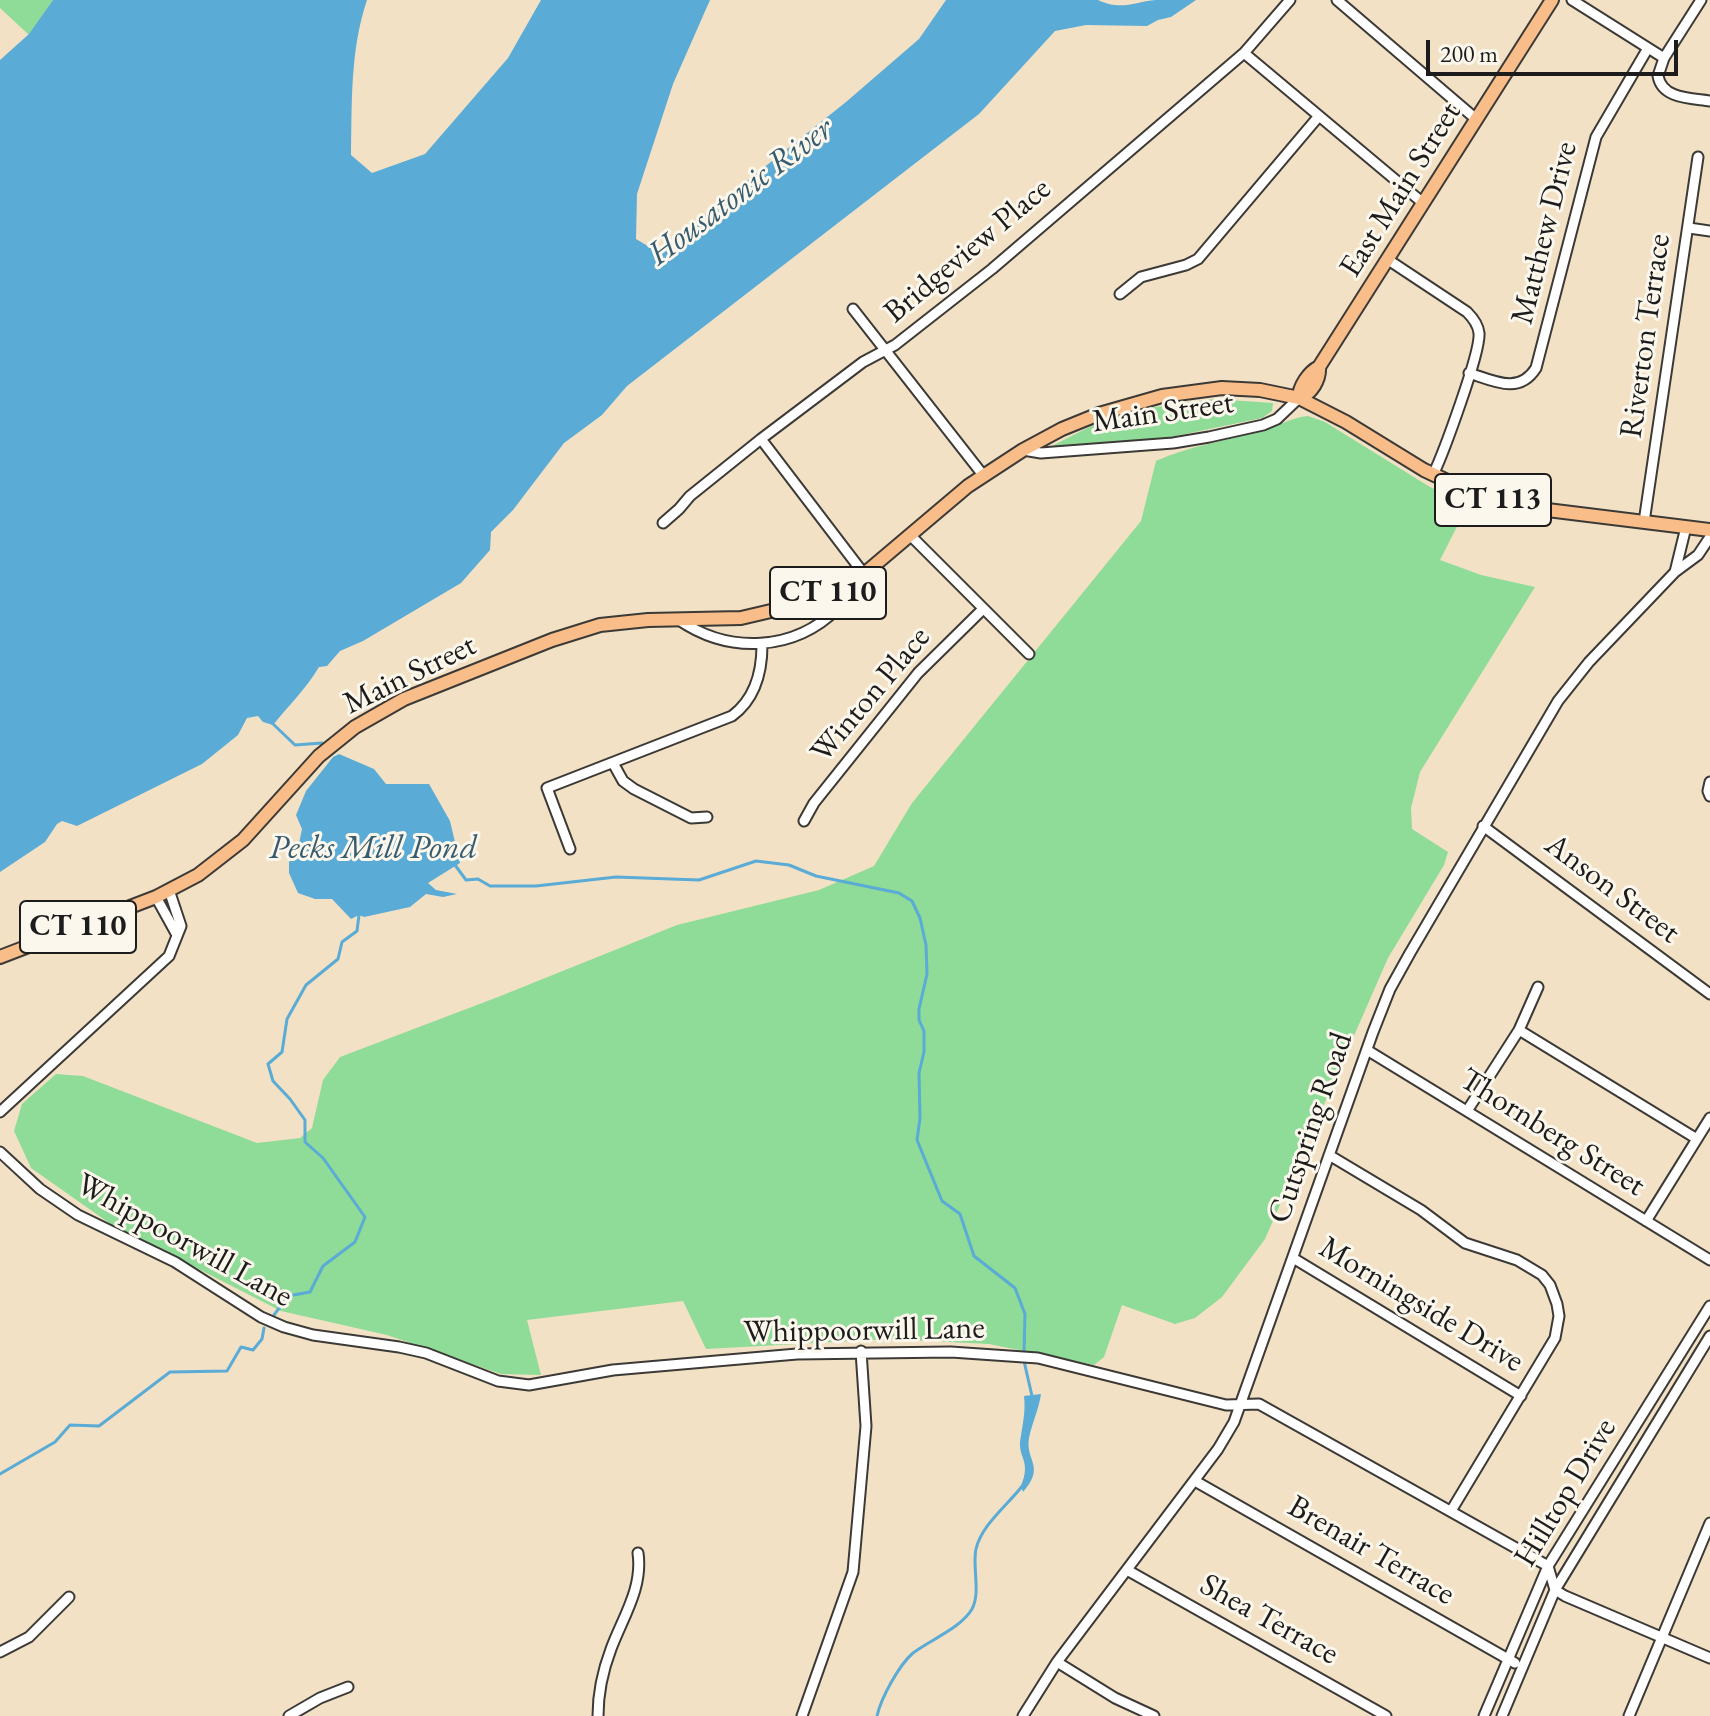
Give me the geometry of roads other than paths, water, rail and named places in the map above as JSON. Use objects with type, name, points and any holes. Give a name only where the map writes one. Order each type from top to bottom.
[{"type":"main road","name":"East Main Street","points":[[1299,398],[1301,387],[1310,373],[1319,367],[1552,0]]},
{"type":"main road","name":"Main Street","points":[[156,897],[198,875],[230,851],[327,750],[355,727],[404,699],[583,629],[617,622],[741,618],[787,609],[838,589],[864,574],[983,475],[1023,450],[1099,414],[1189,391],[1239,388],[1299,398],[1346,422],[1433,475],[1475,494],[1523,507],[1710,530]]},
{"type":"main road","name":"CT 110","points":[[0,957],[156,897]]},
{"type":"street","name":"Bridgeview Place","points":[[663,523],[690,496],[761,439],[863,362],[895,345],[992,269],[1244,53],[1290,0]]},
{"type":"street","points":[[1337,0],[1476,119]]},
{"type":"street","points":[[1572,0],[1664,58]]},
{"type":"street","points":[[1701,0],[1664,58],[1658,76],[1664,90],[1710,101]]},
{"type":"street","name":"Matthew Drive","points":[[1469,373],[1513,385],[1534,372],[1596,137],[1648,48]]},
{"type":"street","points":[[1244,53],[1423,203]]},
{"type":"street","points":[[1120,294],[1141,277],[1192,262],[1205,252],[1319,116]]},
{"type":"street","name":"Riverton Terrace","points":[[1644,522],[1698,157]]},
{"type":"street","points":[[1689,228],[1710,231]]},
{"type":"street","points":[[1387,259],[1473,318],[1479,334],[1469,373],[1433,475]]},
{"type":"street","points":[[853,309],[983,475]]},
{"type":"street","name":"Main Street","points":[[1023,450],[1050,453],[1209,437],[1272,421],[1299,398]]},
{"type":"street","points":[[761,439],[864,574]]},
{"type":"street","name":"Cutspring Road","points":[[1675,572],[1686,527]]},
{"type":"street","points":[[911,536],[1029,654]]},
{"type":"street","name":"Cutspring Road","points":[[1023,1716],[1057,1662],[1227,1435],[1242,1404],[1390,989],[1483,826],[1564,693],[1589,662],[1675,572],[1698,555],[1710,537]]},
{"type":"street","name":"Main Street","points":[[679,620],[695,631],[724,640],[762,645],[789,639],[824,621],[846,599],[864,574]]},
{"type":"street","name":"Winton Place","points":[[804,821],[814,803],[918,673],[983,609]]},
{"type":"street","points":[[570,849],[547,788],[732,716],[742,708],[755,684],[762,660],[762,645]]},
{"type":"street","points":[[613,763],[623,781],[634,789],[691,818],[707,817]]},
{"type":"street","points":[[1710,782],[1710,796]]},
{"type":"street","name":"Anson Street","points":[[1483,826],[1710,994]]},
{"type":"street","points":[[0,1112],[160,967],[172,950],[181,924],[169,890]]},
{"type":"street","points":[[156,897],[177,935]]},
{"type":"street","points":[[1467,1111],[1519,1030],[1538,987]]},
{"type":"street","points":[[1519,1030],[1697,1139]]},
{"type":"street","name":"Thornberg Street","points":[[1367,1050],[1710,1260]]},
{"type":"street","points":[[1646,1221],[1710,1118]]},
{"type":"street","name":"Whippoorwill Lane","points":[[0,1152],[40,1189],[78,1215],[175,1262],[261,1317],[313,1335],[426,1353],[498,1381],[529,1385],[613,1370],[759,1356],[861,1351],[1038,1358],[1226,1405],[1259,1404],[1548,1566]]},
{"type":"street","points":[[1329,1155],[1421,1210],[1465,1243],[1517,1260],[1542,1275],[1554,1295],[1559,1316],[1551,1346],[1451,1511]]},
{"type":"street","name":"Morningside Drive","points":[[1293,1258],[1521,1396]]},
{"type":"street","name":"Hilltop Drive","points":[[1484,1716],[1548,1566],[1710,1306]]},
{"type":"street","points":[[1692,1336],[1709,1340]]},
{"type":"street","name":"Hilltop Drive","points":[[1502,1716],[1555,1590],[1709,1340]]},
{"type":"street","points":[[802,1716],[853,1572],[866,1426],[861,1351]]},
{"type":"street","name":"Brenair Terrace","points":[[1195,1481],[1523,1667]]},
{"type":"street","points":[[1629,1716],[1710,1523]]},
{"type":"street","points":[[598,1716],[604,1670],[637,1586],[640,1569],[638,1553]]},
{"type":"street","points":[[1548,1566],[1555,1590],[1710,1658]]},
{"type":"street","name":"Shea Terrace","points":[[1127,1570],[1386,1716]]},
{"type":"street","points":[[0,1652],[43,1626],[69,1597]]},
{"type":"street","points":[[1057,1662],[1115,1698],[1154,1716]]},
{"type":"street","points":[[289,1716],[320,1698],[348,1687]]},
{"type":"water","name":"Housatonic River","points":[[53,0],[367,0],[357,38],[351,155],[372,173],[425,154],[508,58],[541,0],[710,0],[673,84],[637,194],[636,239],[658,252],[846,102],[919,39],[946,0],[1098,0],[1121,5],[1156,0],[1196,0],[1171,17],[1147,26],[1086,25],[1055,31],[979,114],[627,386],[602,415],[564,443],[513,510],[491,532],[490,550],[461,583],[363,641],[340,651],[327,666],[319,667],[273,725],[263,722],[258,716],[247,718],[238,735],[202,764],[77,826],[62,821],[45,842],[0,872],[0,60],[29,34]]},
{"type":"water","name":"Pecks Mill Pond","points":[[339,754],[374,769],[386,784],[429,784],[450,821],[460,863],[428,883],[436,890],[457,894],[443,897],[426,894],[410,907],[351,919],[332,899],[315,899],[298,893],[289,873],[289,862],[297,853],[302,829],[296,815],[306,791],[333,757]]},
{"type":"water","points":[[1041,1394],[1029,1438],[1033,1476],[1023,1492],[1021,1486],[1025,1466],[1020,1442],[1024,1396]]},
{"type":"waterway","points":[[272,723],[295,745],[322,743],[325,747]]},
{"type":"waterway","points":[[455,865],[466,880],[478,879],[490,886],[536,886],[616,877],[699,880],[756,861],[789,865],[816,876],[899,893],[912,901],[920,918],[926,945],[927,974],[919,1009],[919,1020],[924,1031],[924,1052],[919,1073],[917,1140],[942,1201],[960,1214],[974,1256],[1015,1288],[1025,1314],[1024,1353]]},
{"type":"waterway","points":[[274,1315],[288,1296],[310,1292],[323,1266],[355,1242],[365,1217],[323,1158],[305,1142],[305,1120],[273,1081],[268,1064],[282,1052],[287,1019],[306,985],[338,959],[342,942],[357,931],[359,915]]},
{"type":"waterway","points":[[0,1474],[55,1442],[70,1425],[99,1426],[170,1372],[227,1371],[241,1347],[253,1350],[262,1339],[264,1328]]},
{"type":"waterway","points":[[1024,1361],[1032,1396]]},
{"type":"waterway","points":[[877,1716],[891,1682],[908,1658],[961,1622],[972,1609],[976,1595],[975,1556],[979,1540],[1023,1485]]}]
